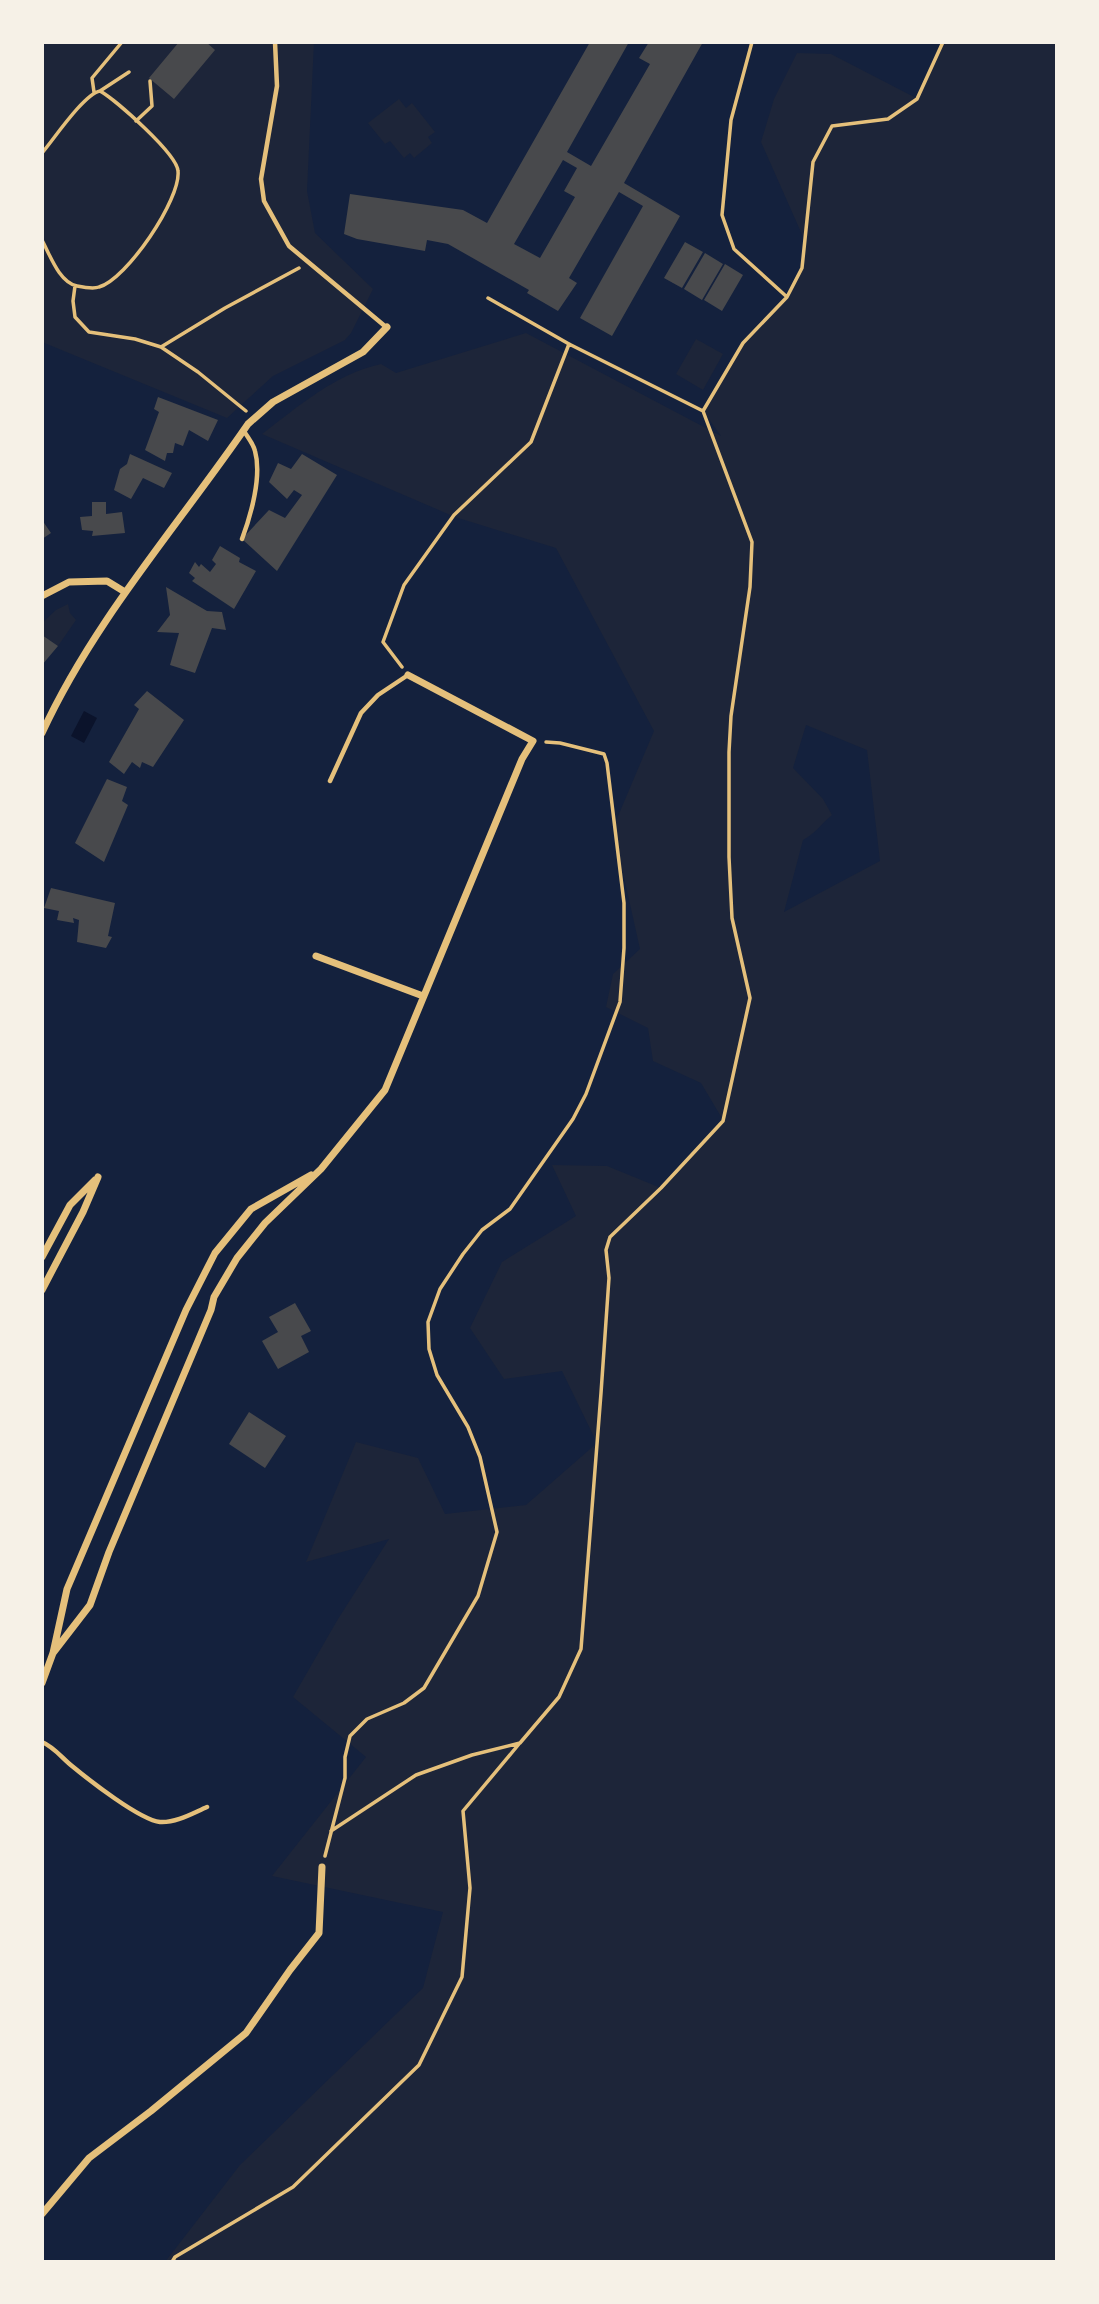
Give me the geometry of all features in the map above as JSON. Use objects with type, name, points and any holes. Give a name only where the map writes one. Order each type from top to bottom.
[{"type":"street","points":[[42,733],[61,691],[125,592],[243,431],[273,402],[363,352],[387,327]]},
{"type":"street","points":[[42,596],[69,582],[107,581],[125,592]]},
{"type":"street","points":[[53,1653],[90,1605],[109,1552],[211,1310],[214,1297],[237,1258],[265,1223],[321,1170],[385,1090],[522,759],[533,741],[408,675]]},
{"type":"street","points":[[316,956],[423,996]]},
{"type":"street","points":[[42,1683],[53,1653],[67,1589],[186,1310],[215,1253],[251,1209],[321,1170]]},
{"type":"street","points":[[42,1258],[70,1205],[98,1177],[83,1212],[42,1290]]},
{"type":"street","points":[[42,2214],[89,2158],[246,2033],[319,1933],[322,1867]]},
{"type":"lane","points":[[275,42],[278,86],[261,179],[264,201],[289,246],[387,327]]},
{"type":"lane","points":[[242,539],[254,501],[256,457],[252,443],[243,431]]},
{"type":"lane","points":[[330,781],[361,713],[378,695],[408,675]]},
{"type":"lane","points":[[42,1742],[144,1817],[159,1822],[172,1821],[207,1807]]},
{"type":"path","points":[[94,93],[92,78],[122,42]]},
{"type":"path","points":[[752,42],[731,120],[722,215],[734,249],[787,296]]},
{"type":"path","points":[[704,411],[743,343],[787,296],[802,268],[813,162],[832,126],[888,119],[917,99],[943,42]]},
{"type":"path","points":[[100,92],[130,72]]},
{"type":"path","points":[[136,121],[152,106],[150,81]]},
{"type":"path","points":[[42,153],[94,93],[100,92],[114,100],[170,152],[178,168],[178,181],[163,216],[136,256],[115,277],[98,287],[75,286],[55,265],[43,243]]},
{"type":"path","points":[[161,347],[283,276]]},
{"type":"path","points":[[75,286],[75,317],[89,332],[135,339],[161,347],[198,372],[255,418]]},
{"type":"path","points":[[172,2262],[175,2257],[293,2187],[419,2065],[462,1977],[470,1888],[463,1811],[559,1697],[581,1649],[601,1393],[608,1278],[606,1250],[611,1237],[662,1188],[723,1121],[750,998],[732,918],[729,752],[731,716],[750,587],[752,542],[704,411],[569,344],[488,298]]},
{"type":"path","points":[[408,675],[383,642],[404,584],[454,515],[531,442],[569,344]]},
{"type":"path","points":[[322,1867],[345,1778],[349,1736],[367,1719],[404,1703],[424,1688],[478,1596],[497,1532],[480,1457],[468,1427],[437,1375],[429,1349],[428,1322],[440,1289],[463,1254],[482,1230],[510,1209],[573,1119],[586,1094],[620,1002],[624,903],[604,754],[560,743],[533,741]]},
{"type":"path","points":[[331,1830],[416,1775],[472,1755],[520,1743]]},
{"type":"shaded area","points":[[42,42],[314,42],[307,191],[315,233],[373,289],[345,340],[273,376],[227,418],[42,342]]},
{"type":"shaded area","points":[[943,42],[1057,42],[1057,2262],[165,2262],[240,2165],[423,1988],[443,1912],[272,1876],[366,1757],[293,1697],[389,1539],[306,1562],[356,1442],[418,1458],[445,1514],[526,1505],[597,1443],[562,1371],[504,1379],[470,1328],[502,1262],[576,1216],[552,1165],[607,1166],[661,1188],[723,1120],[701,1083],[653,1061],[648,1028],[606,1007],[613,974],[640,949],[613,828],[654,731],[556,548],[455,517],[262,434],[318,392],[348,375],[381,364],[396,373],[526,333],[721,436],[703,411],[743,343],[787,297],[802,268],[804,239],[761,142],[774,99],[797,53],[831,54],[918,99]],"holes":[[[806,725],[867,750],[880,861],[784,912],[803,840],[832,815],[823,799],[793,768]]]},
{"type":"shaded area","points":[[399,99],[406,108],[412,103],[435,132],[428,137],[432,143],[414,158],[410,153],[404,158],[390,141],[385,144],[368,123]]},
{"type":"shaded area","points":[[696,339],[723,354],[703,390],[676,374]]},
{"type":"shaded area","points":[[68,604],[70,613],[76,620],[58,646],[42,635],[42,623],[56,610]]},
{"type":"shaded area","points":[[84,711],[97,718],[84,743],[71,736]]},
{"type":"building","points":[[179,42],[206,42],[215,50],[174,99],[149,78]]},
{"type":"building","points":[[590,42],[629,42],[567,152],[591,166],[650,64],[639,58],[649,42],[703,42],[624,183],[680,216],[612,336],[580,318],[643,206],[619,192],[569,278],[577,283],[558,311],[527,293],[529,290],[448,244],[427,240],[425,251],[357,239],[344,234],[350,194],[463,210],[487,223]],"holes":[[[563,160],[577,168],[564,191],[575,197],[540,258],[514,244]]]},
{"type":"building","points":[[685,242],[703,252],[682,288],[664,278]]},
{"type":"building","points":[[705,253],[723,264],[702,300],[684,289]]},
{"type":"building","points":[[725,264],[743,275],[722,311],[704,300]]},
{"type":"building","points":[[158,397],[218,420],[208,441],[189,430],[183,446],[175,443],[173,453],[167,453],[165,461],[145,450],[159,412],[154,409]]},
{"type":"building","points":[[130,454],[172,473],[164,488],[143,478],[131,499],[114,490],[120,469],[127,464]]},
{"type":"building","points":[[302,454],[337,475],[277,571],[242,539],[269,510],[285,518],[302,495],[294,490],[287,499],[269,482],[278,463],[291,469]]},
{"type":"building","points":[[92,502],[106,502],[106,514],[122,512],[125,533],[92,536],[93,531],[82,530],[80,517],[92,516]]},
{"type":"building","points":[[42,520],[51,533],[42,539]]},
{"type":"building","points":[[220,546],[240,558],[239,562],[256,571],[234,609],[192,581],[195,578],[189,573],[195,562],[210,572],[216,564],[212,560]]},
{"type":"building","points":[[166,587],[207,611],[222,612],[226,630],[212,628],[195,673],[170,665],[179,633],[157,632],[170,615]]},
{"type":"building","points":[[42,635],[58,646],[42,665]]},
{"type":"building","points":[[147,691],[184,720],[153,767],[142,762],[140,768],[132,762],[124,774],[109,762],[139,709],[134,705]]},
{"type":"building","points":[[107,779],[127,787],[122,801],[128,805],[104,862],[75,843]]},
{"type":"building","points":[[51,888],[115,903],[108,936],[112,937],[106,948],[77,942],[79,920],[73,918],[74,923],[57,920],[59,911],[44,908]]},
{"type":"building","points":[[295,1303],[311,1331],[301,1336],[309,1352],[278,1369],[262,1341],[278,1332],[269,1317]]},
{"type":"building","points":[[249,1412],[286,1436],[265,1468],[229,1444]]}]
